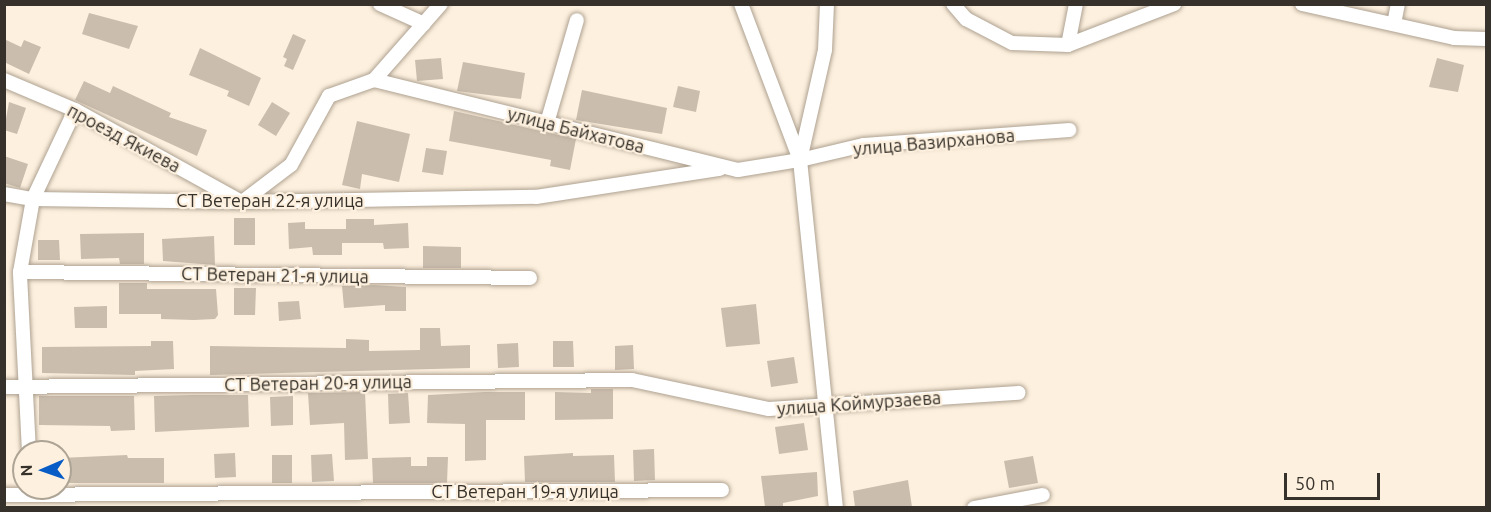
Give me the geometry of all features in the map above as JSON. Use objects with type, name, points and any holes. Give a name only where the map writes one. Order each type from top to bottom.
[{"type":"street","points":[[380,4],[423,24]]},
{"type":"street","points":[[242,202],[291,165],[329,96],[374,80],[441,4]]},
{"type":"street","points":[[741,4],[800,160],[836,507]]},
{"type":"street","points":[[800,160],[825,50],[827,4]]},
{"type":"street","points":[[953,4],[966,19],[1012,43],[1068,45],[1174,4]]},
{"type":"street","points":[[1068,45],[1076,4]]},
{"type":"street","points":[[1302,4],[1454,38],[1486,39]]},
{"type":"street","points":[[1394,24],[1398,4]]},
{"type":"street","points":[[547,123],[577,20]]},
{"type":"street","name":"проезд Якиева","points":[[4,80],[75,110],[242,202]]},
{"type":"street","name":"улица Байхатова","points":[[374,80],[727,168],[738,170],[800,160]]},
{"type":"street","points":[[28,440],[20,272],[33,199],[75,110]]},
{"type":"street","name":"улица Вазирханова","points":[[800,160],[864,145],[1069,130]]},
{"type":"street","name":"СТ Ветеран 22-я улица","points":[[4,194],[33,199],[242,202],[536,197],[727,168]]},
{"type":"street","name":"СТ Ветеран 21-я улица","points":[[20,272],[530,278]]},
{"type":"street","name":"улица Коймурзаева","points":[[632,380],[769,409],[1018,393]]},
{"type":"street","name":"СТ Ветеран 20-я улица","points":[[4,387],[632,380]]},
{"type":"street","name":"СТ Ветеран 19-я улица","points":[[72,497],[722,490]]},
{"type":"street","points":[[974,507],[1043,495]]},
{"type":"building","points":[[89,13],[138,26],[129,49],[82,34]]},
{"type":"building","points":[[293,34],[306,40],[293,70],[284,66],[287,59],[283,57]]},
{"type":"building","points":[[4,39],[21,47],[24,40],[41,47],[29,74],[4,62]]},
{"type":"building","points":[[200,48],[261,78],[249,106],[227,96],[229,91],[189,75]]},
{"type":"building","points":[[441,58],[443,79],[417,81],[415,60]]},
{"type":"building","points":[[1437,58],[1464,65],[1458,92],[1429,87]]},
{"type":"building","points":[[463,62],[525,73],[521,99],[457,91]]},
{"type":"building","points":[[84,81],[110,93],[113,86],[171,113],[169,117],[207,130],[197,156],[75,100]]},
{"type":"building","points":[[678,86],[700,91],[696,112],[673,107]]},
{"type":"building","points":[[582,90],[667,108],[662,134],[576,120]]},
{"type":"building","points":[[9,102],[26,108],[17,134],[4,130]]},
{"type":"building","points":[[272,102],[290,113],[276,136],[258,125]]},
{"type":"building","points":[[454,111],[576,139],[570,170],[550,166],[551,160],[449,141]]},
{"type":"building","points":[[357,121],[410,134],[399,182],[362,174],[360,189],[342,185]]},
{"type":"building","points":[[426,148],[447,151],[443,175],[422,172]]},
{"type":"building","points":[[4,156],[28,164],[20,188],[4,183]]},
{"type":"building","points":[[234,218],[255,218],[255,245],[234,245]]},
{"type":"building","points":[[346,219],[374,219],[374,225],[408,223],[409,248],[384,249],[383,243],[342,243],[342,255],[313,255],[312,247],[289,249],[288,223],[305,222],[305,229],[346,229]]},
{"type":"building","points":[[144,233],[144,264],[120,264],[119,258],[81,259],[80,234]]},
{"type":"building","points":[[214,236],[215,265],[163,261],[162,239]]},
{"type":"building","points":[[38,240],[59,240],[60,260],[38,260]]},
{"type":"building","points":[[423,246],[461,247],[461,268],[423,268]]},
{"type":"building","points":[[119,283],[147,283],[147,289],[216,289],[218,315],[215,319],[194,320],[161,319],[161,314],[119,314]]},
{"type":"building","points":[[342,286],[406,287],[406,311],[385,311],[385,305],[344,308]]},
{"type":"building","points":[[234,288],[256,288],[255,315],[234,315]]},
{"type":"building","points":[[299,301],[301,319],[279,321],[278,302]]},
{"type":"building","points":[[756,304],[760,344],[726,347],[721,308]]},
{"type":"building","points":[[107,306],[107,328],[75,328],[74,307]]},
{"type":"building","points":[[420,328],[440,328],[441,346],[470,345],[470,368],[210,375],[210,346],[346,348],[346,339],[369,340],[369,351],[420,350]]},
{"type":"building","points":[[151,341],[173,341],[174,369],[135,371],[135,375],[42,373],[42,347],[151,346]]},
{"type":"building","points":[[553,341],[573,341],[574,367],[553,367]]},
{"type":"building","points":[[518,343],[519,367],[498,368],[497,344]]},
{"type":"building","points":[[633,345],[634,369],[615,370],[615,346]]},
{"type":"building","points":[[794,357],[798,383],[771,387],[767,361]]},
{"type":"building","points":[[591,389],[613,389],[613,419],[555,420],[555,392],[591,393]]},
{"type":"building","points":[[365,392],[368,459],[345,460],[344,423],[310,425],[308,393]]},
{"type":"building","points":[[525,392],[525,420],[486,420],[486,460],[465,461],[465,424],[427,423],[428,395]]},
{"type":"building","points":[[408,393],[410,423],[389,424],[388,394]]},
{"type":"building","points":[[248,395],[249,427],[155,432],[154,396]]},
{"type":"building","points":[[39,396],[134,396],[135,430],[111,431],[110,426],[39,425]]},
{"type":"building","points":[[293,396],[293,425],[271,426],[270,397]]},
{"type":"building","points":[[804,423],[808,450],[779,454],[775,427]]},
{"type":"building","points":[[654,449],[655,480],[634,481],[633,450]]},
{"type":"building","points":[[235,453],[236,477],[215,478],[214,454]]},
{"type":"building","points":[[573,453],[573,456],[614,455],[615,482],[525,482],[524,456]]},
{"type":"building","points":[[332,454],[334,481],[312,482],[311,455]]},
{"type":"building","points":[[127,455],[128,458],[164,458],[164,483],[72,483],[72,457]]},
{"type":"building","points":[[272,455],[292,455],[292,483],[272,483]]},
{"type":"building","points":[[1033,456],[1038,483],[1009,488],[1004,461]]},
{"type":"building","points":[[411,457],[411,466],[427,466],[427,457],[448,457],[447,483],[373,483],[372,458]]},
{"type":"building","points":[[817,472],[818,496],[783,503],[783,507],[765,507],[761,476]]},
{"type":"building","points":[[908,480],[912,507],[855,507],[853,491]]}]
